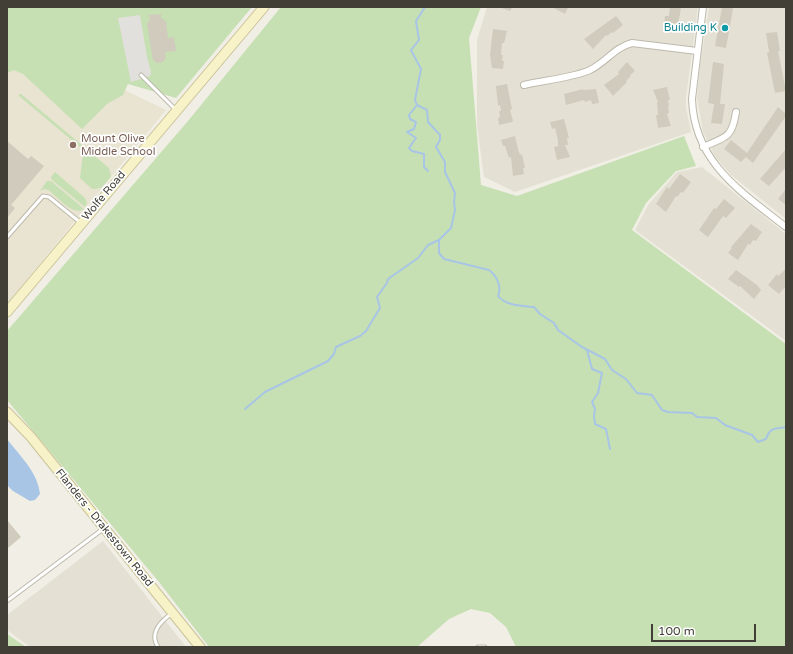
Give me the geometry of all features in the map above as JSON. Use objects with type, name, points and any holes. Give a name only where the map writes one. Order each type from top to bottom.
[{"type":"main road","name":"Wolfe Road","points":[[7,312],[80,223],[264,7]]},
{"type":"main road","name":"Flanders - Drakestown Road","points":[[7,412],[31,437],[200,647]]},
{"type":"street","points":[[703,7],[692,92],[694,122],[703,147],[718,170],[786,227]]},
{"type":"street","points":[[524,85],[588,71],[601,64],[622,47],[632,43],[697,51]]},
{"type":"street","points":[[703,147],[731,132],[736,112]]},
{"type":"lane","points":[[141,75],[176,111]]},
{"type":"lane","points":[[7,237],[43,196],[49,197],[80,223]]},
{"type":"lane","points":[[7,600],[104,528]]},
{"type":"lane","points":[[158,647],[154,639],[155,630],[172,613]]},
{"type":"lane","points":[[478,647],[485,647]]},
{"type":"shaded area","name":"Mount Olive Middle School","points":[[7,7],[17,7],[120,88],[166,110],[7,304]]},
{"type":"shaded area","points":[[487,7],[698,7],[686,98],[686,107],[691,132],[515,192],[484,177],[477,126],[477,40]]},
{"type":"shaded area","points":[[709,7],[786,7],[786,219],[731,175],[715,156],[703,132],[697,98],[700,65]]},
{"type":"shaded area","points":[[140,15],[151,72],[150,76],[131,82],[118,18]]},
{"type":"shaded area","points":[[702,167],[786,234],[786,341],[635,230],[648,205],[677,172]]},
{"type":"shaded area","points":[[103,541],[186,647],[30,647],[7,630],[7,615]]},
{"type":"green space","points":[[7,7],[252,7],[176,98],[128,84],[123,95],[107,104],[82,129],[23,74],[14,70],[7,73]]},
{"type":"green space","points":[[281,7],[481,7],[469,38],[481,185],[517,196],[684,136],[696,166],[676,171],[646,203],[632,230],[786,344],[786,647],[516,647],[506,627],[490,613],[471,609],[449,619],[417,647],[209,647],[159,582],[7,400],[7,331],[188,121]]},
{"type":"green space","points":[[19,94],[21,94],[109,168],[111,177],[101,188],[92,189],[80,178],[83,154],[80,147],[19,96]]},
{"type":"green space","points":[[55,172],[85,198],[87,203],[85,207],[52,180],[51,177]]},
{"type":"green space","points":[[47,181],[51,181],[84,209],[80,211],[70,208],[48,190],[44,189],[40,191]]},
{"type":"green space","points":[[7,634],[26,647],[7,647]]},
{"type":"water","points":[[7,439],[36,478],[40,494],[35,500],[30,501],[13,491],[7,485]]},
{"type":"building","points":[[499,7],[512,7],[512,8],[510,11]]},
{"type":"building","points":[[552,7],[567,7],[568,8],[565,14]]},
{"type":"building","points":[[670,7],[681,7],[678,26],[664,24],[665,16],[669,16]]},
{"type":"building","name":"Building K","points":[[722,7],[732,7],[733,9],[726,48],[715,46]]},
{"type":"building","points":[[161,14],[161,18],[166,21],[168,38],[174,37],[176,51],[165,52],[166,57],[163,62],[157,63],[153,60],[147,24],[150,19],[149,15]]},
{"type":"building","points":[[616,16],[623,25],[613,33],[612,32],[607,36],[606,35],[593,49],[584,39]]},
{"type":"building","points":[[493,29],[507,31],[504,43],[502,43],[501,55],[503,55],[502,61],[504,61],[503,69],[492,68],[490,55]]},
{"type":"building","points":[[777,32],[780,51],[778,51],[786,91],[775,93],[767,53],[769,52],[766,33]]},
{"type":"building","points":[[627,62],[635,71],[630,75],[631,76],[626,81],[627,82],[613,96],[604,85],[619,74],[618,72]]},
{"type":"building","points":[[713,62],[724,64],[720,104],[725,104],[722,124],[711,123],[714,104],[708,103]]},
{"type":"building","points":[[507,84],[512,109],[510,110],[513,121],[499,125],[499,111],[501,111],[500,105],[498,106],[496,86]]},
{"type":"building","points":[[667,87],[670,100],[668,100],[669,113],[667,114],[671,126],[658,128],[656,115],[658,115],[658,102],[653,90]]},
{"type":"building","points":[[583,89],[596,89],[599,103],[592,104],[591,100],[585,102],[584,100],[566,105],[564,94]]},
{"type":"building","points":[[778,107],[786,114],[786,116],[753,163],[746,157],[741,162],[724,149],[731,140],[747,153]]},
{"type":"building","points":[[564,119],[569,138],[567,138],[568,145],[565,145],[570,157],[557,160],[554,147],[558,146],[558,140],[555,128],[552,129],[550,122]]},
{"type":"building","points":[[515,136],[520,155],[522,154],[525,168],[523,168],[524,174],[513,176],[511,157],[509,158],[505,146],[503,146],[501,140]]},
{"type":"building","points":[[7,141],[28,159],[31,156],[44,166],[11,205],[15,208],[7,218]]},
{"type":"building","points":[[786,149],[786,167],[769,186],[760,179]]},
{"type":"building","points":[[680,174],[691,182],[683,193],[681,192],[677,197],[676,196],[666,212],[656,204],[667,187],[669,189]]},
{"type":"building","points":[[785,190],[786,191],[786,205],[778,199]]},
{"type":"building","points":[[724,199],[735,208],[726,218],[723,216],[708,237],[699,230],[714,208],[716,209]]},
{"type":"building","points":[[751,224],[762,232],[756,241],[753,240],[750,245],[748,244],[738,260],[728,253],[732,248],[731,247]]},
{"type":"building","points":[[786,269],[786,286],[779,294],[768,285],[777,274],[778,276]]},
{"type":"building","points":[[736,270],[757,285],[761,290],[754,299],[740,286],[739,287],[728,279]]},
{"type":"building","points":[[7,520],[21,537],[8,548],[7,546]]},
{"type":"waterway","points":[[425,7],[416,21],[419,40],[411,50],[421,69],[415,100],[417,105],[427,110],[428,122],[440,135],[440,140],[436,147],[445,162],[445,172],[455,193],[455,210],[451,228],[439,240],[439,253],[444,259],[489,270],[498,282],[498,296],[501,299],[510,304],[534,307],[540,314],[554,323],[558,330],[582,347],[605,359],[612,370],[626,379],[637,393],[652,395],[662,410],[668,412],[692,413],[697,417],[716,418],[725,425],[752,435],[758,442],[766,439],[771,430],[786,427]]},
{"type":"waterway","points":[[417,105],[409,115],[410,119],[416,122],[414,129],[407,132],[416,138],[409,148],[412,151],[424,154],[424,167],[428,171]]},
{"type":"waterway","points":[[245,409],[265,392],[328,361],[334,354],[336,347],[360,336],[366,331],[380,308],[377,297],[387,283],[388,279],[418,258],[428,245],[439,240]]},
{"type":"waterway","points":[[587,350],[592,369],[602,373],[598,393],[592,402],[595,409],[595,424],[606,429],[610,449]]},
{"type":"place","name":"Building K","points":[[725,28]]},
{"type":"place","name":"Mount Olive Middle School","points":[[73,145]]}]
